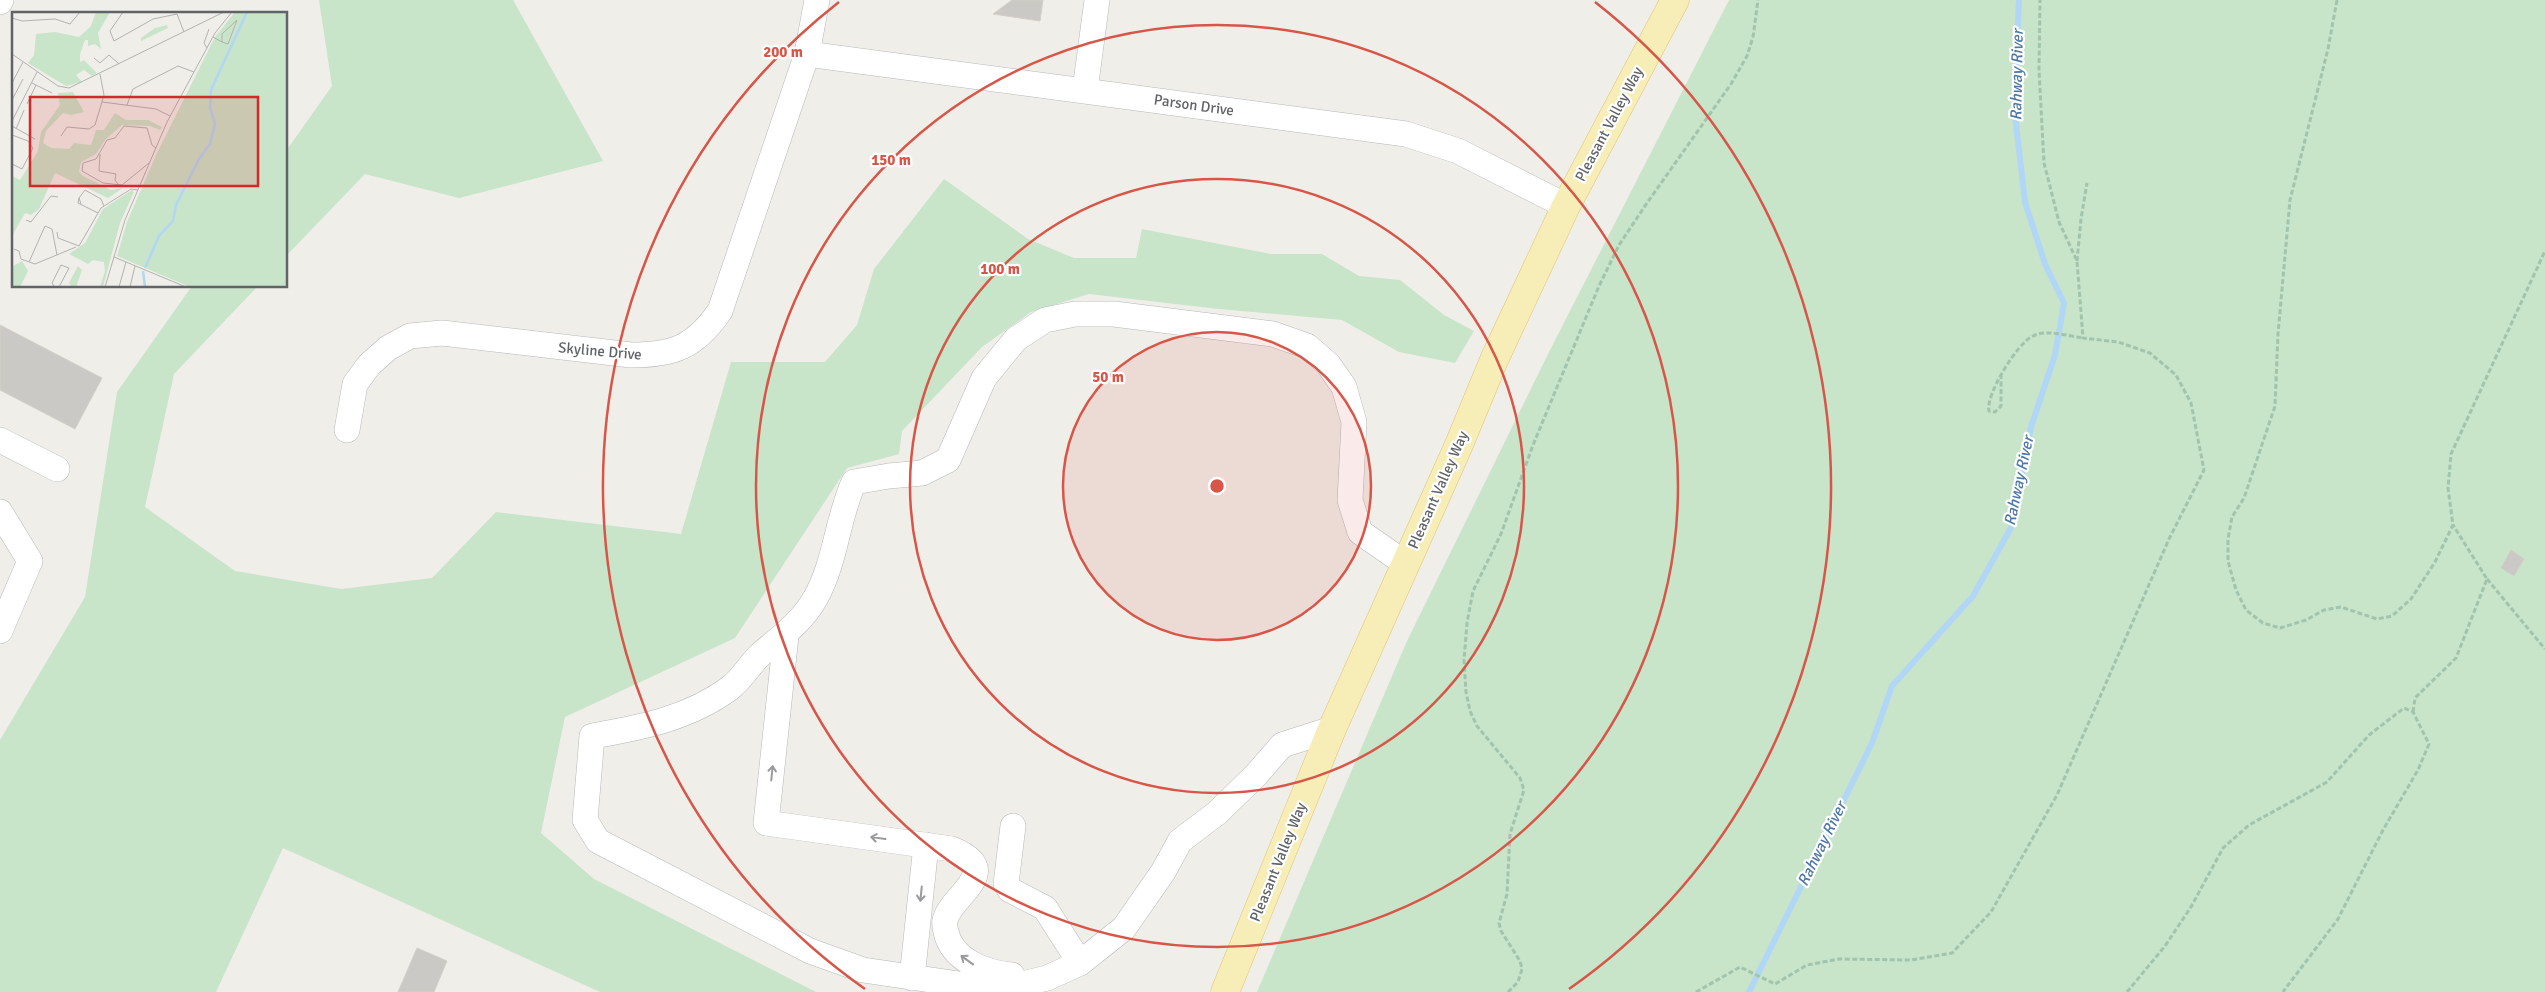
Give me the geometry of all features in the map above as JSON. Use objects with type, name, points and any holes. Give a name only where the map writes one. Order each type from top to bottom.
[{"type":"main road","name":"Pleasant Valley Way","points":[[1225,992],[1332,729],[1494,360],[1566,206],[1675,0]]},
{"type":"street","name":"Skyline Drive","points":[[347,430],[355,384],[369,365],[388,348],[410,336],[442,333],[631,356],[656,356],[692,342],[706,331],[720,311],[807,54],[817,0]]},
{"type":"street","points":[[1085,90],[1097,0]]},
{"type":"street","name":"Parson Drive","points":[[807,54],[1406,134],[1458,152],[1566,206]]},
{"type":"street","points":[[1332,729],[1282,745],[1243,788],[1217,813],[1180,841],[1163,872],[1124,928],[1080,963],[1047,978],[1023,984],[959,984],[863,970],[802,947],[598,841],[585,820],[592,736],[645,727],[686,712],[731,687],[761,655],[786,636],[816,598],[832,559],[845,502],[854,482],[922,473],[948,460],[984,378],[1016,339],[1045,320],[1075,314],[1114,314],[1273,334],[1307,346],[1328,364],[1344,387],[1354,422],[1350,500],[1360,532],[1406,564]]},
{"type":"street","points":[[0,440],[57,469]]},
{"type":"street","points":[[0,512],[30,561],[0,631]]},
{"type":"street","points":[[786,636],[766,823],[952,849],[964,854],[973,864],[976,876],[968,890],[950,909],[944,922],[949,944],[968,963],[1001,974],[1047,978]]},
{"type":"street","points":[[1012,826],[1006,884],[1010,890],[1045,908],[1080,963]]},
{"type":"street","points":[[912,978],[926,845]]},
{"type":"path","points":[[1508,992],[1518,982],[1522,968],[1520,961],[1500,931],[1500,923],[1507,894],[1510,834],[1524,790],[1520,778],[1478,726],[1470,711],[1466,692],[1464,660],[1467,623],[1473,591],[1501,534],[1534,445],[1599,286],[1619,245],[1731,84],[1747,56],[1753,37],[1758,0]]},
{"type":"path","points":[[2040,0],[2039,70],[2044,163],[2058,222],[2077,261]]},
{"type":"path","points":[[2337,0],[2328,49],[2290,200],[2278,334],[2274,406],[2244,498],[2232,516],[2228,539],[2228,560],[2236,590],[2246,610],[2263,623],[2280,628],[2306,620],[2324,610],[2341,607],[2377,619],[2392,616],[2412,599],[2435,562],[2453,525]]},
{"type":"path","points":[[2083,338],[2077,261],[2087,183]]},
{"type":"path","points":[[2545,251],[2451,454],[2448,488],[2453,525],[2487,579],[2545,649]]},
{"type":"path","points":[[1696,992],[1740,967],[1775,984],[1807,965],[1839,959],[1911,960],[1952,953],[1991,912],[2057,794],[2169,539],[2204,470],[2191,403],[2176,375],[2150,353],[2118,342],[2043,333],[2033,336],[2020,346],[2001,374],[1987,405],[1988,411],[1995,412],[2001,406],[2001,374]]},
{"type":"path","points":[[2283,992],[2338,919],[2383,830],[2418,770],[2429,744],[2413,712],[2415,698],[2456,658],[2487,579]]},
{"type":"path","points":[[2127,992],[2165,946],[2223,848],[2249,825],[2328,782],[2369,734],[2404,708],[2413,712]]},
{"type":"green space","points":[[319,0],[513,0],[603,161],[459,198],[365,174],[288,254],[288,148],[332,86]]},
{"type":"green space","points":[[1729,0],[2545,0],[2545,992],[1257,992],[1407,641],[1549,352]]},
{"type":"green space","points":[[944,179],[1028,239],[1074,258],[1136,258],[1142,229],[1271,254],[1322,254],[1359,276],[1400,280],[1444,315],[1474,331],[1455,363],[1399,352],[1342,320],[1219,309],[1089,294],[1031,312],[982,347],[902,431],[899,454],[847,468],[735,638],[565,717],[541,833],[594,879],[816,992],[600,992],[283,848],[216,992],[0,992],[0,740],[85,597],[117,392],[191,288],[256,288],[174,374],[145,507],[235,571],[341,589],[432,578],[496,512],[681,534],[731,362],[825,362],[857,325],[874,269]]},
{"type":"building","points":[[1012,0],[1043,0],[1040,21],[993,14]]},
{"type":"building","points":[[0,325],[102,378],[75,429],[0,390]]},
{"type":"building","points":[[2511,550],[2524,559],[2514,576],[2501,568]]},
{"type":"building","points":[[417,948],[447,961],[434,992],[398,992]]},
{"type":"waterway","name":"Rahway River","points":[[1749,992],[1872,743],[1892,686],[1973,596],[2012,526],[2031,427],[2055,355],[2064,303],[2045,264],[2025,202],[2014,106],[2019,0]]}]
